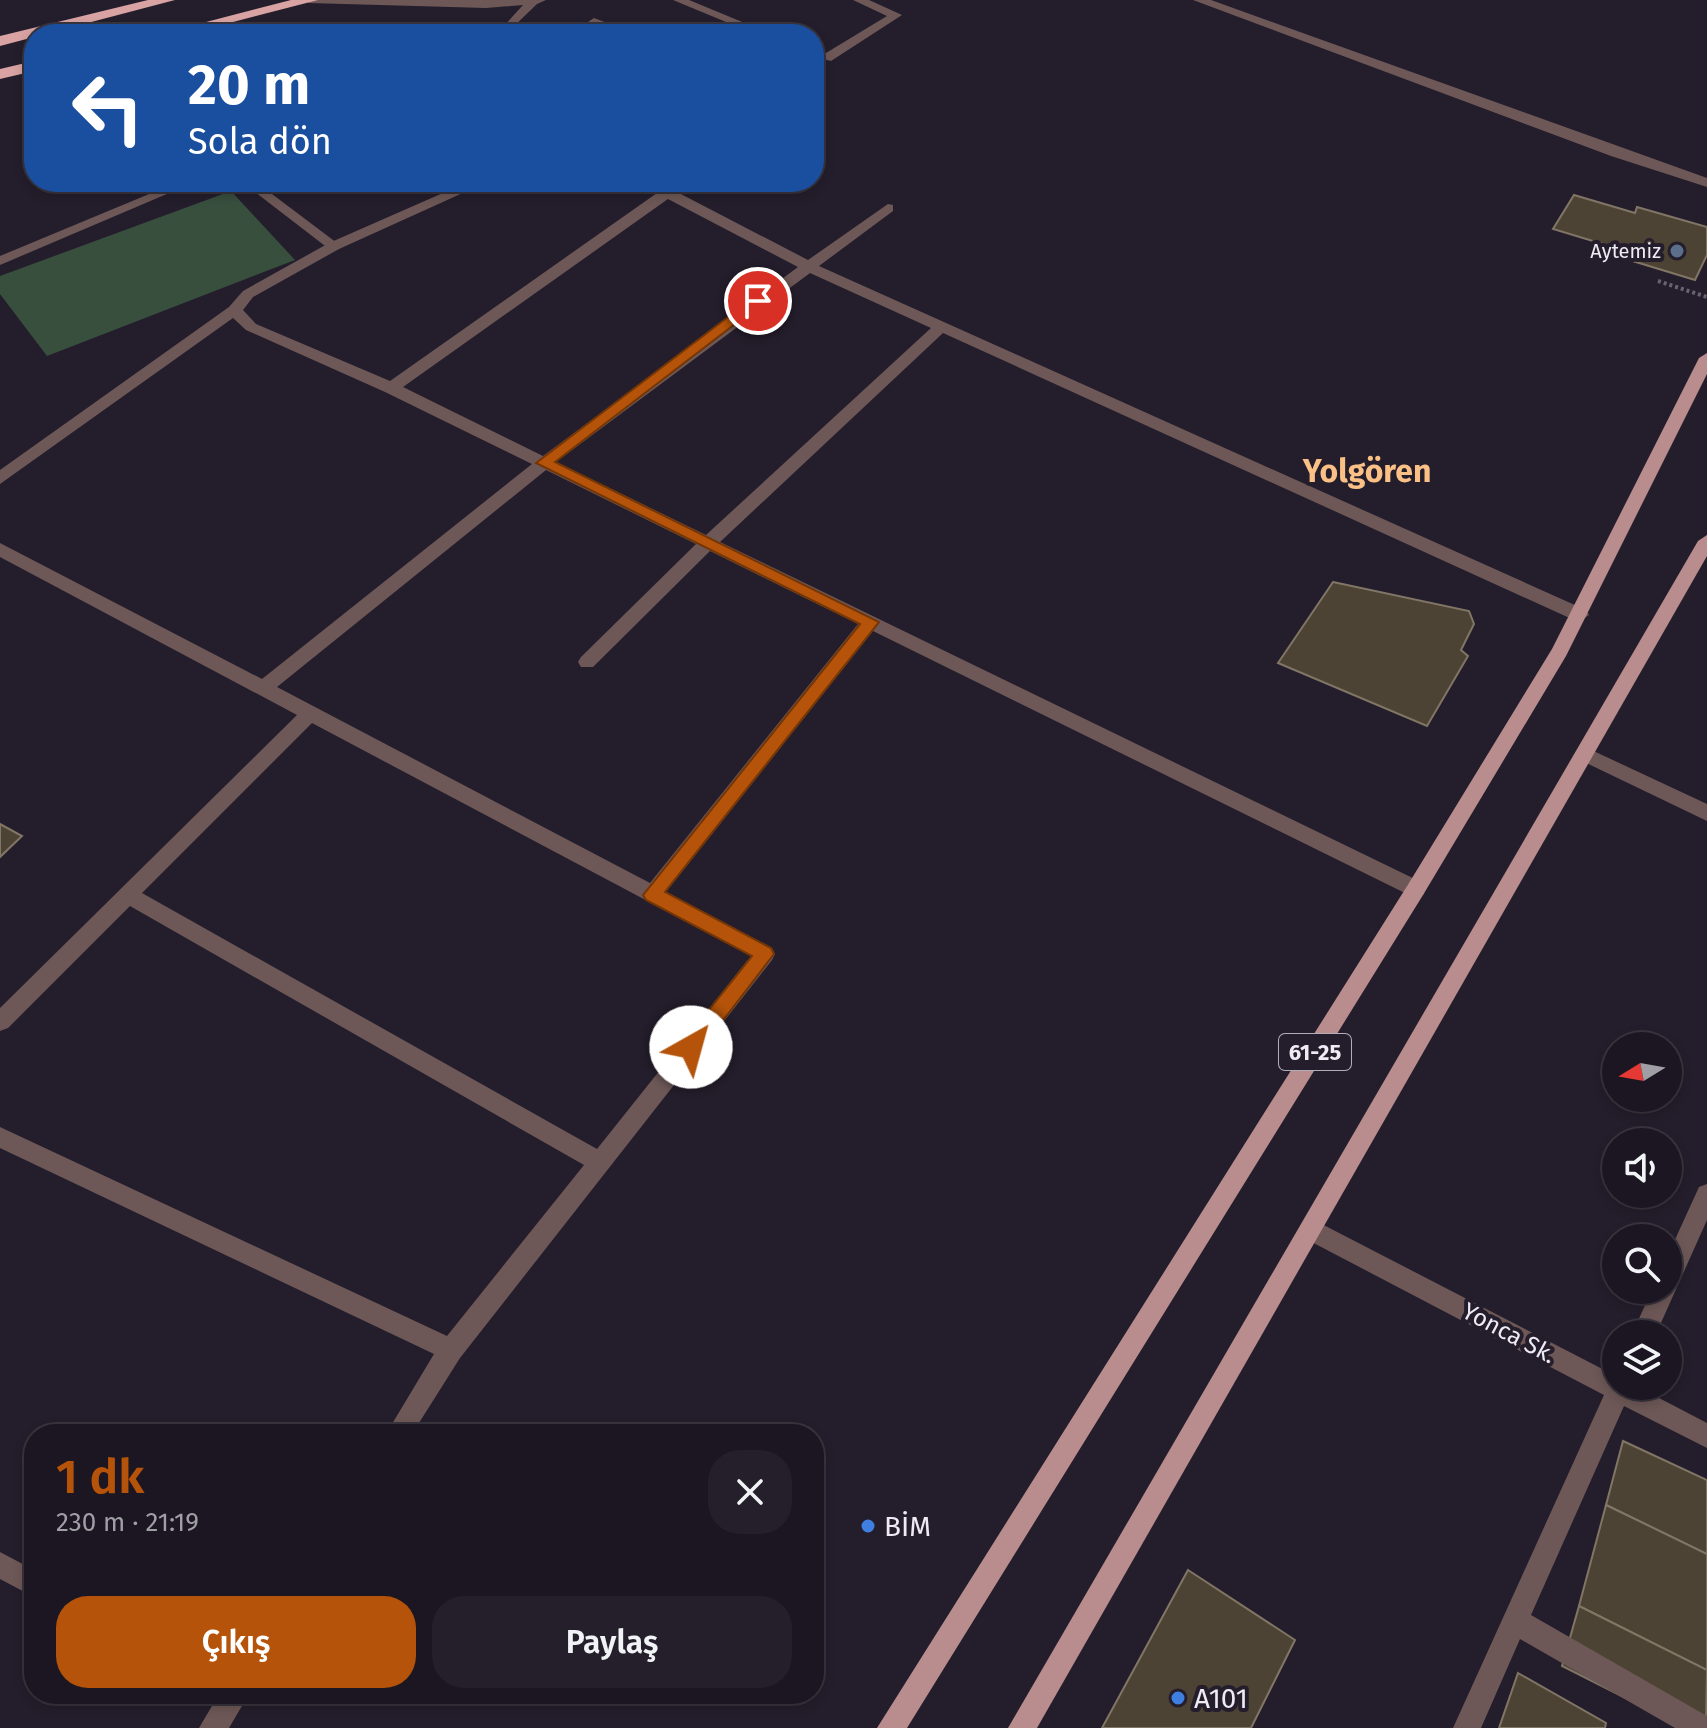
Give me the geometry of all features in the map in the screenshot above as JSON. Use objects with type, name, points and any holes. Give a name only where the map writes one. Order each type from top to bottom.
[{"type":"highway","points":[[69,24],[167,0]]},
{"type":"highway","points":[[210,24],[310,0]]},
{"type":"highway","points":[[0,41],[24,35]]},
{"type":"highway","points":[[0,74],[24,68]]},
{"type":"main road","name":"61-25","points":[[891,1728],[1416,889],[1580,615],[1707,358]]},
{"type":"main road","points":[[1022,1728],[1707,541]]},
{"type":"street","points":[[1199,0],[1616,153],[1707,183]]},
{"type":"street","points":[[594,22],[599,24]]},
{"type":"street","points":[[0,478],[234,310],[248,294],[334,246],[457,192]]},
{"type":"street","points":[[391,388],[666,192],[807,266],[1580,615]]},
{"type":"street","points":[[263,688],[544,463],[888,208]]},
{"type":"street","points":[[234,310],[251,327],[391,388],[1416,889]]},
{"type":"street","points":[[587,662],[708,543],[941,327]]},
{"type":"street","points":[[0,549],[765,954],[451,1350],[404,1424]]},
{"type":"street","points":[[652,895],[870,622]]},
{"type":"street","points":[[0,1022],[310,713]]},
{"type":"street","points":[[1585,754],[1707,813]]},
{"type":"street","points":[[128,895],[600,1162]]},
{"type":"street","points":[[0,1137],[451,1350]]},
{"type":"street","points":[[1682,1250],[1707,1194]]},
{"type":"street","name":"Yonca Sk.","points":[[1312,1230],[1602,1379]]},
{"type":"street","points":[[1467,1728],[1614,1400]]},
{"type":"street","name":"Yonca Sk.","points":[[1641,1400],[1707,1436]]},
{"type":"street","points":[[0,1565],[24,1578]]},
{"type":"street","points":[[1515,1621],[1701,1728]]},
{"type":"street","points":[[213,1728],[227,1704]]},
{"type":"lane","points":[[310,0],[486,5],[536,1]]},
{"type":"lane","points":[[679,0],[740,24]]},
{"type":"lane","points":[[824,57],[827,58],[896,15],[859,0]]},
{"type":"lane","points":[[512,24],[536,1]]},
{"type":"lane","points":[[0,261],[165,192]]},
{"type":"lane","points":[[261,192],[334,246]]},
{"type":"path","points":[[1658,281],[1707,297]]},
{"type":"green space","points":[[228,192],[232,192],[295,260],[47,356],[0,294],[0,276]]},
{"type":"building","points":[[1574,195],[1635,213],[1637,207],[1707,227],[1707,255],[1695,280],[1613,255],[1616,248],[1553,229]]},
{"type":"building","points":[[1333,582],[1469,611],[1474,624],[1461,650],[1468,656],[1427,726],[1278,663]]},
{"type":"building","points":[[0,824],[22,836],[0,857]]},
{"type":"building","points":[[1623,1441],[1707,1480],[1707,1554],[1606,1505]]},
{"type":"building","points":[[1606,1505],[1707,1554],[1707,1670],[1579,1606]]},
{"type":"building","points":[[1188,1570],[1295,1640],[1251,1728],[1102,1728]]},
{"type":"building","points":[[1579,1606],[1707,1670],[1706,1728],[1685,1728],[1562,1666]]},
{"type":"building","points":[[1518,1673],[1606,1723],[1605,1728],[1499,1728]]},
{"type":"place","name":"Aytemiz","points":[[1677,251]]},
{"type":"place","name":"BİM","points":[[868,1526]]},
{"type":"place","name":"A101","points":[[1178,1698]]},
{"type":"district","name":"Yolgören","points":[[1367,471]]},
{"type":"route","points":[[691,1047],[765,954],[652,895],[870,622],[544,463],[758,301]]}]
